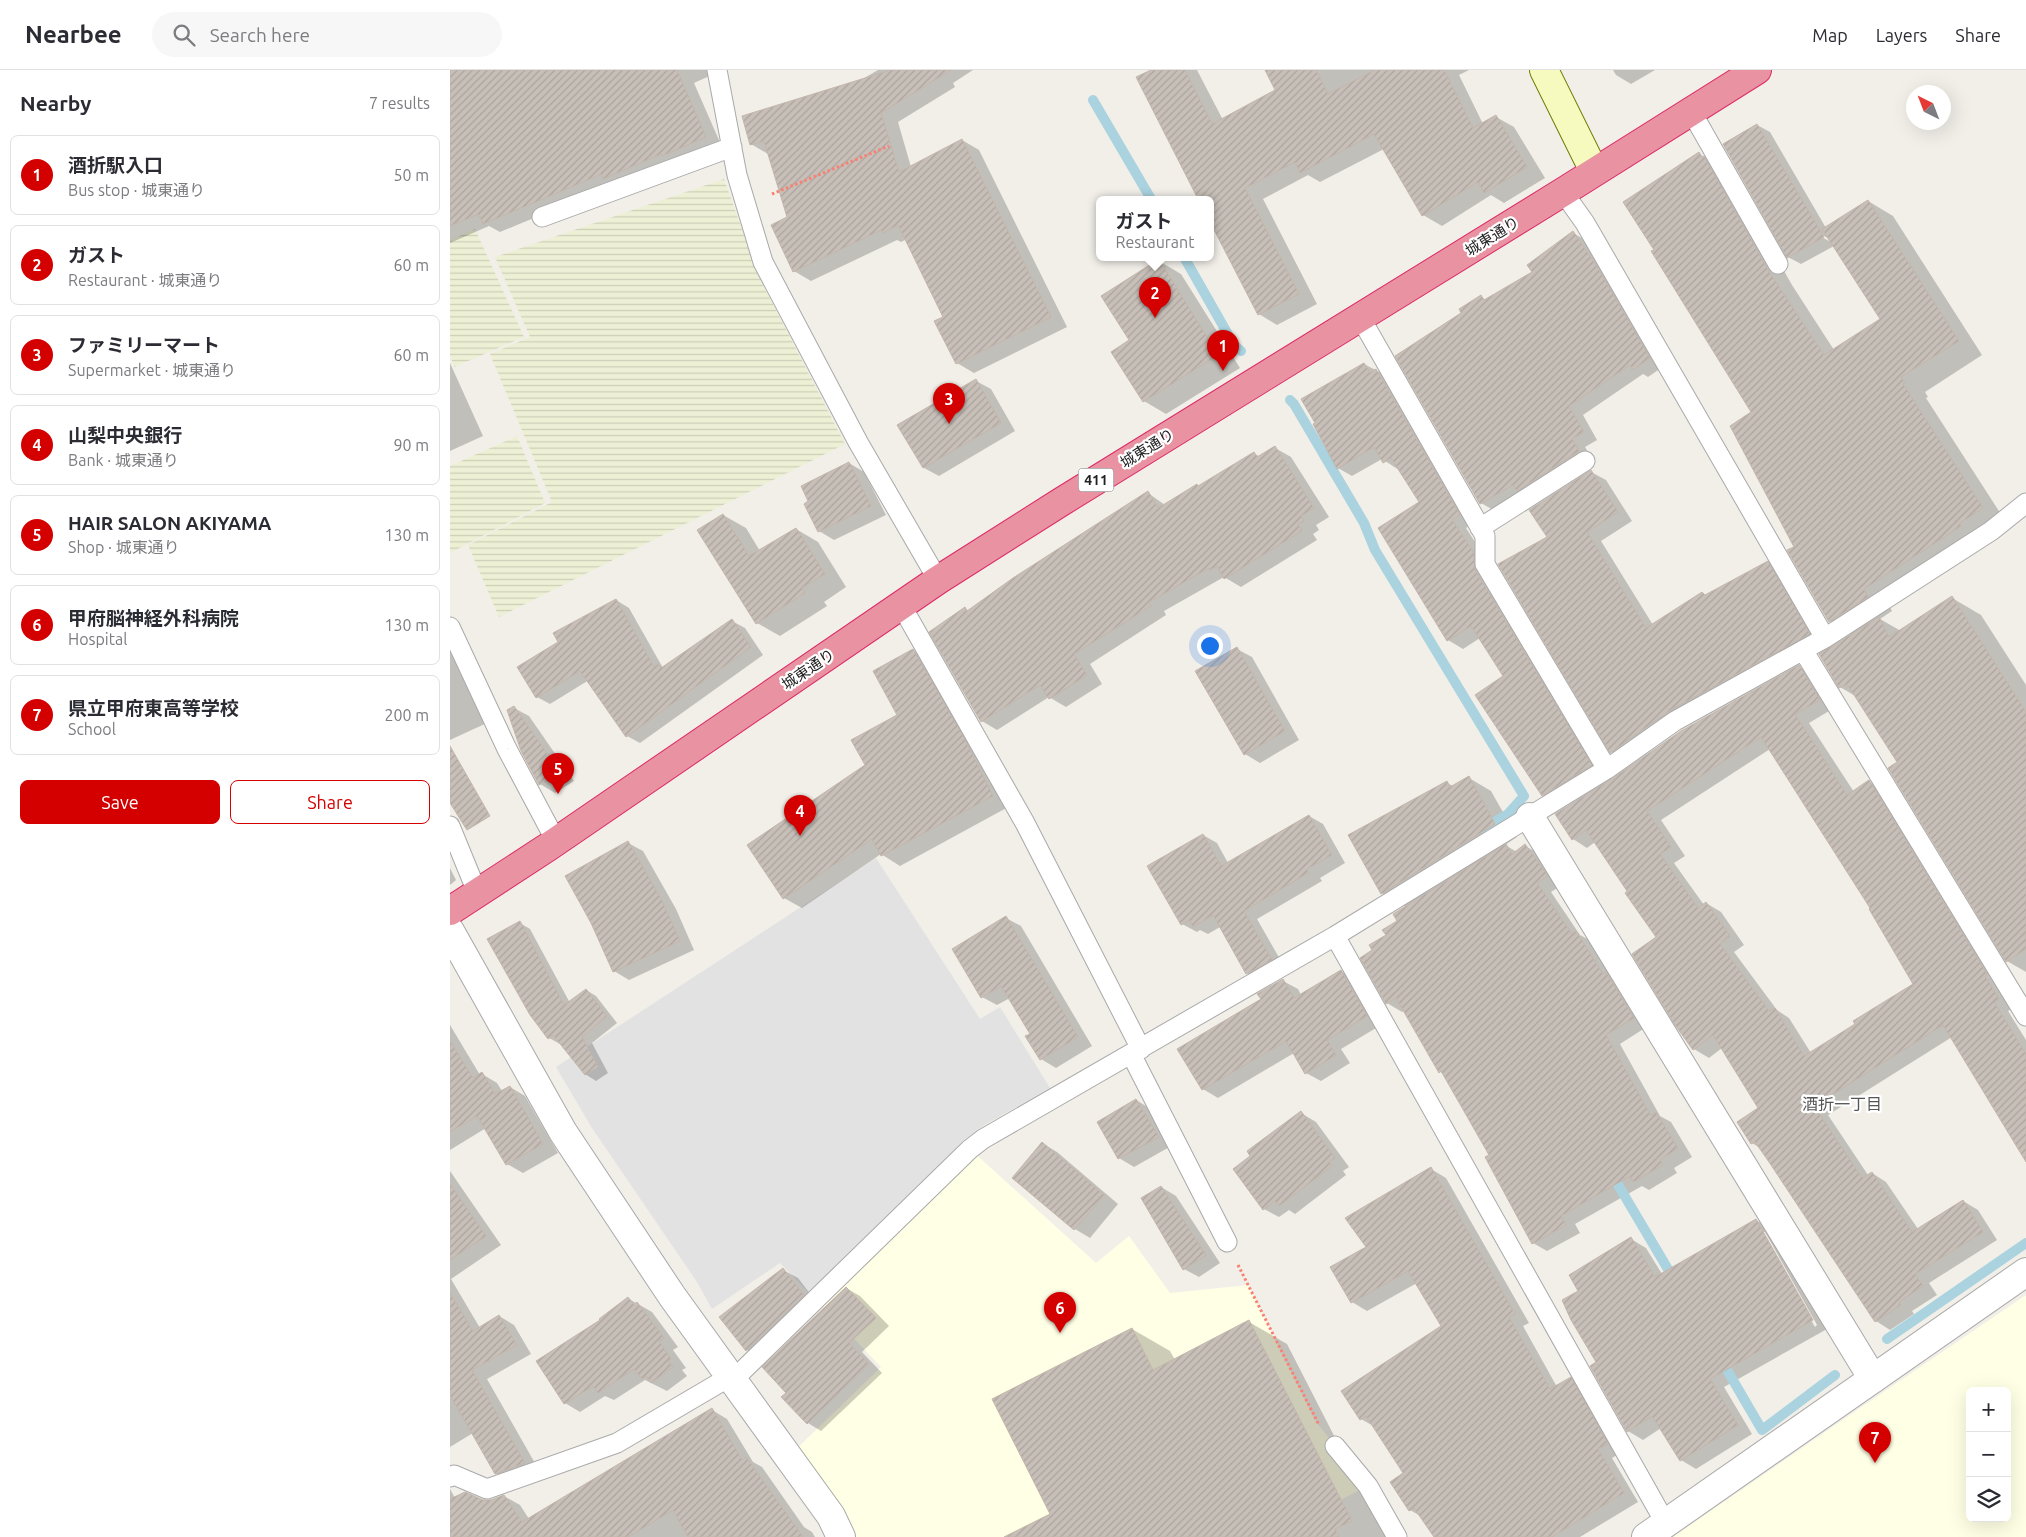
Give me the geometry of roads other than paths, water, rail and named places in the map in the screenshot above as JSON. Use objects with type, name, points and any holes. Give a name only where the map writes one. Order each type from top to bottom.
[{"type":"highway","name":"城東通り","points":[[450,911],[556,841],[938,580],[1756,70]]},
{"type":"main road","points":[[1544,70],[1594,172]]},
{"type":"street","points":[[1530,817],[1873,1378]]},
{"type":"street","points":[[450,931],[563,1132],[672,1296],[831,1516],[841,1537]]},
{"type":"street","points":[[1656,1531],[2026,1272]]},
{"type":"lane","points":[[718,70],[732,147],[746,205],[763,262],[858,442],[938,580]]},
{"type":"lane","points":[[1691,111],[1778,264]]},
{"type":"lane","points":[[542,217],[732,147]]},
{"type":"lane","points":[[1563,192],[1585,223],[1825,638]]},
{"type":"lane","points":[[1360,317],[1485,536],[1486,564],[1607,769]]},
{"type":"lane","points":[[1480,528],[1585,461]]},
{"type":"lane","points":[[451,1474],[487,1489],[617,1443],[732,1378],[983,1139],[1334,936],[1607,769],[1675,721],[1825,638],[1991,531],[2026,504]]},
{"type":"lane","points":[[900,605],[1025,823],[1227,1242]]},
{"type":"lane","points":[[450,627],[507,750],[556,841]]},
{"type":"lane","points":[[1803,650],[2026,1016]]},
{"type":"lane","points":[[450,826],[477,892]]},
{"type":"lane","points":[[1334,936],[1656,1531]]},
{"type":"lane","points":[[1335,1446],[1368,1486],[1397,1537]]},
{"type":"waterway","points":[[1093,100],[1149,196]]},
{"type":"waterway","points":[[1186,261],[1234,345],[1241,351]]},
{"type":"waterway","points":[[1290,400],[1364,523],[1375,550],[1524,796],[1508,814],[1483,829]]},
{"type":"waterway","points":[[1611,1173],[1675,1281]]},
{"type":"waterway","points":[[1887,1339],[2026,1243]]},
{"type":"waterway","points":[[1720,1358],[1762,1430],[1835,1375]]},
{"type":"place","name":"ガスト","points":[[1155,318]]},
{"type":"place","name":"酒折駅入口","points":[[1223,371]]},
{"type":"place","name":"ファミリーマート","points":[[949,424]]},
{"type":"place","name":"HAIR SALON AKIYAMA","points":[[558,794]]},
{"type":"place","name":"山梨中央銀行","points":[[800,836]]},
{"type":"place","name":"甲府脳神経外科病院","points":[[1060,1333]]},
{"type":"place","name":"県立甲府東高等学校","points":[[1875,1463]]},
{"type":"district","name":"酒折一丁目","points":[[1842,1104]]}]
